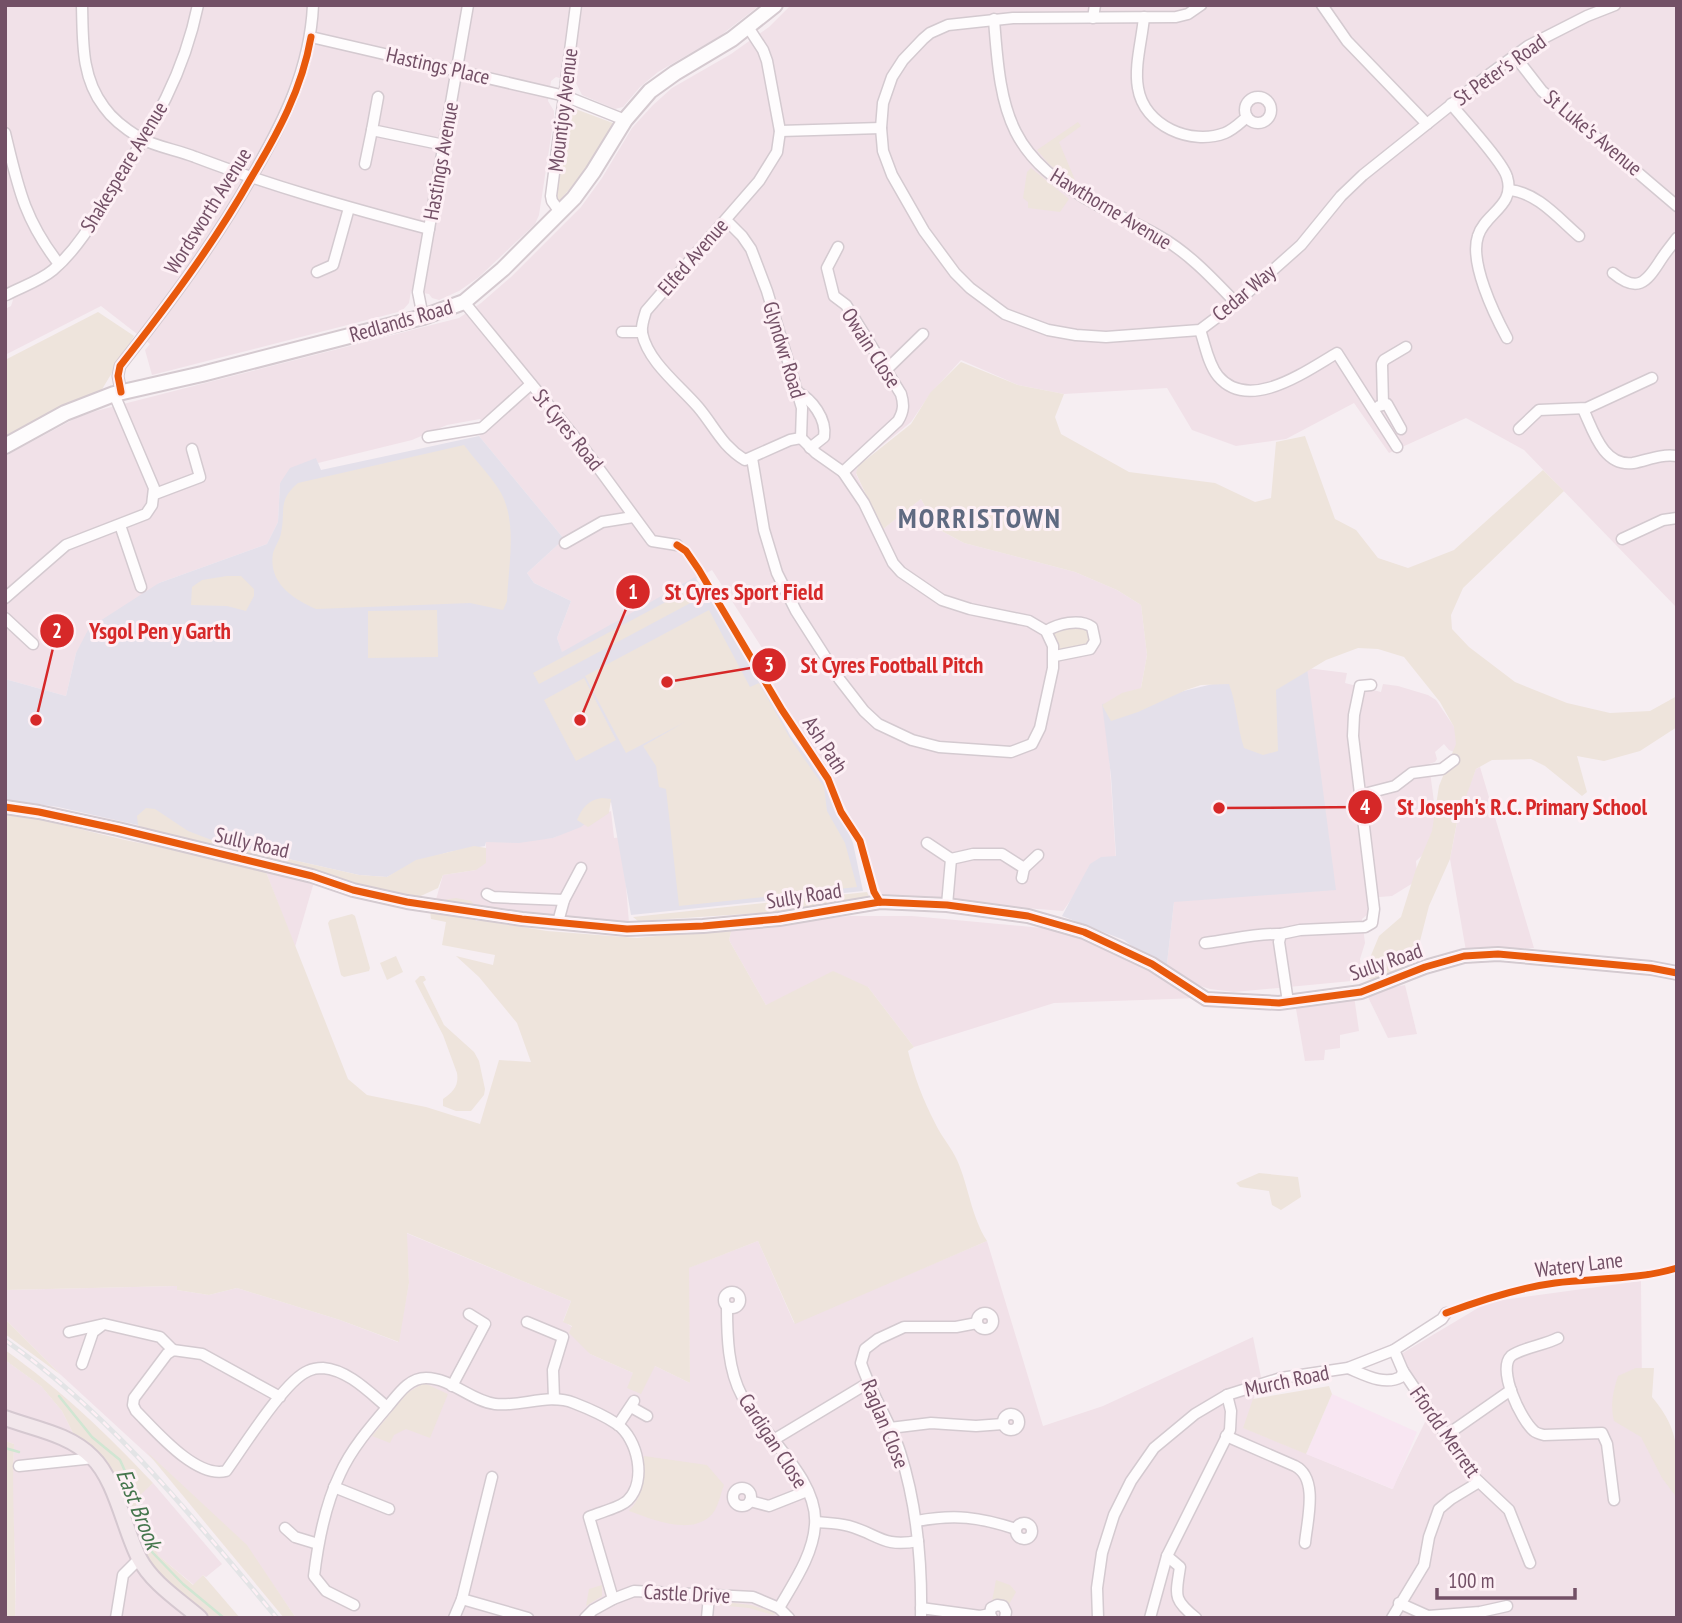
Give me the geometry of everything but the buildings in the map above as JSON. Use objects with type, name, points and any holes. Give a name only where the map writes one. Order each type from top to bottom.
[{"type":"main road","name":"Redlands Road","points":[[5,446],[65,413],[118,393],[423,317],[464,302],[486,285],[561,212],[586,183],[625,120],[650,91],[748,27],[766,8]]},
{"type":"main road","points":[[5,1418],[72,1441],[94,1458],[114,1492],[139,1559],[158,1583],[200,1618]]},
{"type":"street","points":[[82,5],[84,62],[91,86],[114,119],[143,139],[349,208],[429,229]]},
{"type":"street","name":"Shakespeare Avenue","points":[[5,302],[6,294],[45,275],[59,264],[94,219],[176,80],[189,45],[198,5]]},
{"type":"street","name":"Wordsworth Avenue","points":[[118,393],[120,366],[189,277],[252,177],[293,100],[311,37],[313,5]]},
{"type":"street","name":"Hastings Avenue","points":[[423,317],[418,292],[468,5]]},
{"type":"street","name":"Mountjoy Avenue","points":[[561,212],[551,197],[576,5]]},
{"type":"street","points":[[1093,18],[1095,5]]},
{"type":"street","points":[[1177,5],[1183,16],[1201,5]]},
{"type":"street","points":[[1583,5],[1587,16]]},
{"type":"street","name":"St Peter's Road","points":[[1427,124],[1514,55],[1587,16],[1615,5]]},
{"type":"street","points":[[1327,7],[1347,41],[1427,124]]},
{"type":"street","name":"Cedar Way","points":[[1183,16],[993,19],[938,29],[914,47],[892,77],[883,103],[881,128],[883,151],[892,175],[934,246],[962,281],[1005,314],[1048,331],[1076,335],[1106,337],[1200,330],[1236,303],[1301,245],[1352,185],[1427,124]]},
{"type":"street","points":[[1143,17],[1137,85],[1140,97],[1156,119],[1182,135],[1212,136],[1231,131],[1247,117]]},
{"type":"street","name":"Hawthorne Avenue","points":[[993,19],[998,77],[1004,102],[1017,136],[1036,162],[1061,184],[1175,246],[1236,303]]},
{"type":"street","name":"Elfed Avenue","points":[[642,331],[646,311],[726,220],[768,168],[777,152],[780,131],[767,61],[748,27]]},
{"type":"street","name":"Hastings Place","points":[[311,37],[565,96],[625,120]]},
{"type":"street","name":"St Luke's Avenue","points":[[1514,55],[1542,91],[1677,206]]},
{"type":"street","points":[[365,164],[378,97]]},
{"type":"street","points":[[1451,104],[1503,168],[1507,177],[1509,190],[1501,208],[1479,232],[1476,254],[1483,280],[1507,338]]},
{"type":"street","points":[[780,131],[881,128]]},
{"type":"street","points":[[372,130],[444,145]]},
{"type":"street","points":[[5,133],[28,216],[35,231],[59,264]]},
{"type":"street","points":[[1509,190],[1534,198],[1579,236]]},
{"type":"street","points":[[317,272],[333,265],[349,208]]},
{"type":"street","name":"Glyndwr Road","points":[[726,220],[751,248],[767,291],[797,392],[802,415],[801,438]]},
{"type":"street","points":[[1613,273],[1631,284],[1646,279],[1653,275],[1677,238]]},
{"type":"street","name":"Owain Close","points":[[838,247],[827,268],[834,296],[846,305],[901,394],[903,402],[901,416],[843,472]]},
{"type":"street","name":"St Cyres Road","points":[[464,302],[583,447],[652,541],[677,545]]},
{"type":"street","points":[[1200,330],[1217,375],[1248,391],[1272,388],[1337,353],[1397,447]]},
{"type":"street","points":[[622,332],[642,331],[654,357],[700,409],[724,444],[745,460],[790,440],[801,438],[810,448],[843,472],[864,503],[893,563],[918,586],[954,605],[1029,621],[1046,631],[1055,656],[1036,738],[1026,747],[1011,752],[939,747],[912,740],[878,724],[840,680],[796,611],[777,573],[764,530],[752,458]]},
{"type":"street","points":[[885,371],[923,334]]},
{"type":"street","points":[[1383,404],[1382,364],[1384,360],[1406,347]]},
{"type":"street","points":[[1519,429],[1539,410],[1583,409],[1653,378]]},
{"type":"street","points":[[428,437],[482,428],[531,384]]},
{"type":"street","points":[[797,392],[807,398],[824,423],[824,437],[810,448]]},
{"type":"street","points":[[5,598],[66,545],[146,514],[152,505],[155,495],[118,393]]},
{"type":"street","points":[[1372,410],[1387,404],[1401,429]]},
{"type":"street","points":[[1583,409],[1605,451],[1619,462],[1635,463],[1656,456],[1677,456]]},
{"type":"street","points":[[155,495],[200,477],[192,449]]},
{"type":"street","points":[[565,542],[602,522],[633,517]]},
{"type":"street","points":[[1622,539],[1664,520],[1677,518]]},
{"type":"street","points":[[120,525],[141,587]]},
{"type":"street","points":[[5,618],[33,644]]},
{"type":"street","points":[[1046,631],[1070,623],[1085,623],[1092,627],[1095,641],[1090,649],[1055,656]]},
{"type":"street","points":[[1205,943],[1232,940],[1250,934],[1365,927],[1372,923],[1374,909],[1353,736],[1353,715],[1360,686],[1371,685]]},
{"type":"street","points":[[1360,795],[1395,786],[1412,773],[1442,769],[1454,760]]},
{"type":"street","name":"Sully Road","points":[[5,807],[118,829],[407,902],[558,922],[627,929],[677,927],[779,919],[880,902],[947,905],[1028,916],[1084,932],[1152,964],[1206,999],[1279,1003],[1361,992],[1424,967],[1464,956],[1498,954],[1532,955],[1677,973]]},
{"type":"street","points":[[927,843],[951,859],[973,853],[1002,854],[1023,873],[1038,855]]},
{"type":"street","points":[[947,905],[951,859]]},
{"type":"street","points":[[558,922],[564,900],[581,868]]},
{"type":"street","points":[[487,894],[493,897],[564,900]]},
{"type":"street","points":[[1281,934],[1279,942],[1288,1002]]},
{"type":"street","name":"Cardigan Close","points":[[727,1307],[735,1380],[752,1412],[796,1469],[807,1491],[816,1522]]},
{"type":"street","name":"Murch Road","points":[[1150,1618],[1167,1556],[1232,1423],[1227,1395],[1281,1378],[1349,1368],[1394,1350],[1442,1319],[1446,1312]]},
{"type":"street","points":[[452,1386],[485,1324],[469,1314]]},
{"type":"street","points":[[527,1322],[564,1337],[553,1370],[554,1399]]},
{"type":"street","name":"Raglan Close","points":[[921,1613],[917,1521],[900,1451],[861,1363],[864,1349],[904,1327],[956,1327],[977,1323]]},
{"type":"street","points":[[82,1364],[93,1332],[104,1324]]},
{"type":"street","points":[[69,1332],[104,1324],[159,1337],[173,1350],[202,1354],[280,1397]]},
{"type":"street","points":[[1558,1338],[1511,1356],[1505,1371],[1506,1378],[1527,1422],[1535,1432],[1544,1435],[1602,1433],[1607,1444],[1614,1500]]},
{"type":"street","points":[[173,1350],[167,1354],[134,1398],[133,1405],[180,1456],[218,1473],[226,1471],[280,1397],[305,1372],[322,1368],[335,1371],[357,1383],[387,1407]]},
{"type":"street","name":"Ffordd Merrett","points":[[1394,1350],[1403,1371],[1479,1482],[1509,1510],[1530,1563]]},
{"type":"street","points":[[1349,1368],[1374,1378],[1392,1381],[1401,1377],[1403,1371]]},
{"type":"street","points":[[354,1605],[326,1591],[314,1576],[318,1544],[334,1487],[350,1457],[402,1390],[414,1380],[432,1379],[493,1404],[554,1399],[573,1402],[618,1425],[630,1441],[637,1459],[638,1482],[627,1501],[589,1517],[612,1599]]},
{"type":"street","points":[[775,1439],[868,1383]]},
{"type":"street","points":[[1448,1434],[1511,1390]]},
{"type":"street","points":[[1098,1618],[1097,1588],[1102,1553],[1114,1516],[1131,1481],[1154,1448],[1195,1415],[1227,1395]]},
{"type":"street","points":[[618,1425],[632,1404],[647,1416]]},
{"type":"street","points":[[890,1428],[931,1423],[976,1426],[1003,1424]]},
{"type":"street","points":[[1226,1436],[1304,1472],[1309,1489],[1305,1543]]},
{"type":"street","points":[[19,1466],[94,1458]]},
{"type":"street","points":[[454,1618],[462,1599],[492,1477]]},
{"type":"street","points":[[1392,1618],[1424,1565],[1429,1537],[1439,1509],[1479,1482]]},
{"type":"street","points":[[334,1487],[389,1509]]},
{"type":"street","points":[[750,1500],[769,1506],[807,1491]]},
{"type":"street","points":[[917,1521],[947,1515],[999,1523],[1016,1529]]},
{"type":"street","points":[[779,1608],[807,1557],[816,1522],[848,1525],[883,1541],[918,1541]]},
{"type":"street","points":[[285,1528],[295,1537],[318,1544]]},
{"type":"street","points":[[1167,1556],[1180,1567],[1175,1591],[1178,1600],[1184,1609],[1196,1618]]},
{"type":"street","points":[[116,1618],[123,1575],[139,1559]]},
{"type":"street","name":"Castle Drive","points":[[585,1618],[612,1599],[634,1591],[753,1597],[779,1608],[789,1618]]},
{"type":"street","points":[[707,1618],[709,1596]]},
{"type":"street","points":[[462,1599],[528,1618]]},
{"type":"street","points":[[1399,1603],[1428,1616],[1480,1615],[1507,1606]]},
{"type":"street","points":[[921,1613],[991,1616],[991,1608],[997,1605],[1003,1606],[1005,1618]]},
{"type":"shaded area","points":[[5,5],[760,5],[720,36],[658,72],[640,87],[623,107],[615,109],[582,95],[576,83],[556,77],[551,81],[548,101],[554,111],[554,117],[539,215],[535,224],[479,277],[459,291],[439,300],[429,294],[411,291],[409,303],[402,311],[152,375],[145,350],[150,344],[101,306],[5,355],[5,309],[11,306],[13,300],[5,285]]},
{"type":"shaded area","points":[[791,5],[1677,5],[1677,608],[1524,450],[1466,418],[1389,453],[1354,403],[1286,439],[1236,446],[1192,430],[1167,388],[1064,394],[1018,385],[961,360],[930,394],[911,422],[858,465],[856,474],[882,530],[921,499],[938,529],[964,543],[1075,572],[1117,590],[1141,605],[1147,655],[1140,693],[1106,706],[1116,860],[1089,874],[1063,911],[882,897],[865,843],[819,759],[786,713],[771,682],[780,676],[712,570],[562,653],[557,638],[571,601],[534,583],[527,573],[564,539],[479,436],[488,428],[480,419],[447,425],[412,440],[318,463],[316,459],[280,483],[278,522],[267,544],[159,583],[76,653],[66,696],[5,679],[5,456],[76,418],[96,411],[459,318],[511,277],[581,207],[632,128],[653,105],[672,88],[731,54],[769,27]]},
{"type":"shaded area","points":[[570,107],[613,123],[588,166],[556,204],[562,153]]},
{"type":"shaded area","points":[[1078,122],[1081,126],[1059,142],[1078,187],[1049,164],[1037,150]]},
{"type":"shaded area","points":[[1031,168],[1069,199],[1060,212],[1028,208],[1028,202],[1023,198],[1027,172]]},
{"type":"shaded area","points":[[98,312],[134,336],[101,391],[5,436],[5,360]]},
{"type":"shaded area","points":[[961,362],[1018,385],[1064,394],[1055,417],[1061,434],[1129,472],[1215,483],[1255,502],[1271,498],[1276,442],[1305,436],[1335,519],[1356,530],[1378,558],[1408,568],[1454,550],[1543,470],[1564,491],[1463,588],[1451,615],[1452,629],[1469,647],[1515,682],[1567,703],[1610,713],[1650,711],[1677,696],[1677,727],[1640,751],[1604,761],[1577,756],[1587,792],[1582,796],[1545,766],[1531,759],[1492,760],[1476,769],[1457,822],[1450,859],[1429,906],[1420,941],[1410,957],[1389,980],[1368,979],[1367,965],[1379,936],[1401,917],[1416,869],[1432,831],[1439,786],[1456,744],[1454,727],[1440,702],[1404,657],[1378,649],[1358,648],[1326,660],[1276,690],[1278,751],[1263,755],[1244,748],[1229,684],[1201,685],[1111,721],[1102,705],[1122,693],[1141,688],[1147,655],[1141,605],[1117,590],[1075,572],[964,543],[938,529],[921,499],[882,530],[856,473],[858,466],[911,424],[930,393]]},
{"type":"shaded area","points":[[479,436],[564,539],[527,573],[534,583],[571,601],[557,638],[562,652],[695,577],[744,650],[790,735],[826,781],[853,843],[863,891],[631,915],[611,802],[581,827],[553,838],[519,843],[486,842],[485,846],[449,852],[419,861],[387,877],[359,875],[58,807],[8,800],[5,797],[5,679],[66,696],[76,653],[89,628],[159,583],[267,544],[278,522],[280,483],[290,468],[316,458],[321,470]]},
{"type":"shaded area","points":[[464,445],[498,488],[508,514],[510,558],[507,601],[503,610],[470,603],[316,609],[284,589],[274,573],[273,553],[280,536],[283,506],[287,495],[298,483]]},
{"type":"shaded area","points":[[241,576],[254,589],[254,596],[246,611],[227,606],[191,605],[192,587],[202,580]]},
{"type":"shaded area","points":[[690,589],[696,600],[539,684],[533,673]]},
{"type":"shaded area","points":[[437,610],[438,657],[368,658],[368,611]]},
{"type":"shaded area","points":[[709,610],[750,687],[759,683],[791,740],[824,787],[827,811],[845,843],[857,887],[679,906],[666,789],[659,787],[656,766],[643,746],[685,722],[626,753],[585,676]]},
{"type":"shaded area","points":[[1064,627],[1088,629],[1088,645],[1060,651],[1053,633]]},
{"type":"shaded area","points":[[1307,668],[1347,673],[1345,683],[1381,692],[1383,684],[1398,686],[1436,700],[1465,743],[1454,752],[1444,744],[1435,752],[1435,762],[1429,764],[1439,840],[1416,861],[1417,873],[1413,883],[1392,896],[1367,898],[1368,914],[1362,919],[1365,943],[1360,959],[1362,980],[1234,992],[1191,983],[1166,972],[1174,902]]},
{"type":"shaded area","points":[[1307,668],[1336,890],[1174,902],[1166,972],[1124,940],[1062,916],[1090,864],[1101,857],[1116,856],[1111,776],[1102,704],[1150,699],[1238,678]]},
{"type":"shaded area","points":[[584,678],[616,740],[576,761],[544,700]]},
{"type":"shaded area","points":[[1480,767],[1534,948],[1466,951],[1450,859],[1465,797],[1476,769]]},
{"type":"shaded area","points":[[602,798],[611,799],[609,813],[588,827],[577,820],[586,805]]},
{"type":"shaded area","points":[[146,808],[155,809],[188,831],[222,844],[359,875],[387,877],[416,860],[474,846],[486,848],[486,863],[476,870],[443,875],[438,888],[397,907],[364,892],[280,864],[144,829],[138,825],[137,816]]},
{"type":"shaded area","points":[[5,811],[125,840],[242,863],[266,872],[348,1079],[367,1095],[426,1107],[480,1124],[499,1060],[531,1062],[517,1023],[479,977],[456,956],[493,965],[495,955],[442,945],[446,922],[431,919],[430,910],[442,909],[444,900],[456,898],[471,901],[475,906],[472,913],[476,921],[482,920],[479,912],[484,906],[498,907],[502,915],[497,923],[547,931],[637,938],[732,928],[729,940],[766,1005],[833,971],[868,987],[914,1047],[908,1051],[919,1088],[937,1128],[957,1160],[977,1222],[987,1241],[795,1324],[758,1241],[689,1268],[690,1383],[655,1366],[641,1394],[627,1388],[633,1373],[590,1354],[569,1333],[572,1326],[563,1322],[571,1301],[407,1233],[409,1283],[399,1342],[340,1320],[237,1288],[209,1295],[177,1290],[177,1286],[5,1290]]},
{"type":"shaded area","points":[[611,811],[614,838],[622,837],[629,923],[598,925],[435,903],[443,875],[476,870],[486,842],[553,838]]},
{"type":"shaded area","points":[[266,872],[314,882],[295,947],[279,906]]},
{"type":"shaded area","points":[[867,892],[870,899],[789,911],[638,921],[633,917]]},
{"type":"shaded area","points":[[352,914],[355,916],[370,968],[369,971],[344,977],[341,975],[328,923],[330,920]]},
{"type":"shaded area","points":[[850,916],[912,916],[1042,928],[1095,940],[1136,957],[1200,998],[1054,1003],[914,1047],[868,987],[766,1005],[729,940],[732,928]]},
{"type":"shaded area","points":[[396,956],[403,972],[387,980],[380,963]]},
{"type":"shaded area","points":[[424,976],[426,980],[423,982],[444,1025],[474,1052],[479,1061],[485,1089],[484,1095],[471,1111],[456,1111],[443,1106],[443,1099],[456,1085],[457,1073],[443,1035],[415,981]]},
{"type":"shaded area","points":[[1405,985],[1417,1034],[1388,1038],[1366,993]]},
{"type":"shaded area","points":[[1354,996],[1359,1031],[1340,1035],[1340,1048],[1325,1050],[1324,1060],[1305,1061],[1295,1003]]},
{"type":"shaded area","points":[[1259,1173],[1298,1177],[1301,1197],[1281,1210],[1272,1205],[1269,1191],[1240,1187],[1236,1183]]},
{"type":"shaded area","points":[[406,1233],[571,1301],[563,1321],[572,1327],[590,1354],[633,1373],[655,1366],[690,1383],[688,1268],[758,1241],[794,1323],[987,1241],[1043,1426],[1103,1406],[1253,1337],[1261,1377],[1244,1428],[1392,1489],[1428,1416],[1401,1354],[1488,1302],[1641,1281],[1642,1390],[1677,1484],[1677,1618],[296,1618],[246,1545],[61,1375],[5,1319],[5,1290],[177,1286],[177,1290],[209,1295],[237,1288],[340,1320],[398,1342],[409,1283]]},
{"type":"shaded area","points":[[5,1319],[61,1375],[5,1334]]},
{"type":"shaded area","points":[[5,1350],[82,1413],[153,1483],[135,1500],[142,1524],[159,1556],[193,1585],[203,1575],[240,1618],[210,1618],[165,1580],[148,1559],[122,1496],[103,1461],[92,1447],[74,1435],[62,1411],[41,1386],[5,1360]]},
{"type":"shaded area","points":[[5,1360],[41,1386],[62,1411],[74,1435],[5,1413]]},
{"type":"shaded area","points":[[1636,1368],[1654,1368],[1652,1397],[1669,1422],[1676,1444],[1677,1498],[1662,1478],[1641,1437],[1614,1421],[1612,1409],[1618,1376]]},
{"type":"shaded area","points":[[424,1383],[448,1394],[430,1438],[406,1429],[394,1435],[390,1443],[372,1436],[407,1393]]},
{"type":"shaded area","points":[[1329,1386],[1332,1394],[1306,1454],[1243,1428],[1253,1399]]},
{"type":"shaded area","points":[[1332,1394],[1417,1432],[1393,1489],[1306,1454]]},
{"type":"shaded area","points":[[5,1425],[71,1444],[93,1462],[128,1546],[192,1618],[15,1618],[12,1489],[14,1444],[5,1441]]},
{"type":"shaded area","points":[[5,1441],[14,1444],[15,1618],[5,1618]]},
{"type":"shaded area","points":[[146,1451],[247,1545],[296,1618],[284,1618]]},
{"type":"shaded area","points":[[644,1456],[707,1465],[724,1485],[715,1510],[707,1519],[686,1525],[662,1522],[629,1511],[640,1492]]},
{"type":"shaded area","points":[[153,1483],[222,1564],[206,1577],[203,1575],[194,1585],[159,1556],[142,1524],[135,1499]]},
{"type":"shaded area","points":[[996,1580],[1010,1585],[1016,1592],[1007,1608],[1000,1600],[992,1601]]},
{"type":"shaded area","points":[[602,1585],[602,1596],[586,1606],[589,1589]]},
{"type":"shaded area","points":[[725,1602],[751,1605],[777,1613],[773,1615],[749,1608],[717,1605]]},
{"type":"waterway","name":"East Brook","points":[[59,1396],[92,1437],[120,1460],[142,1509],[152,1552],[183,1584],[224,1618]]},
{"type":"waterway","name":"East Brook","points":[[5,1448],[19,1452]]},
{"type":"railway","points":[[5,1340],[81,1401],[116,1435],[183,1506],[277,1618]]},
{"type":"cycle path","points":[[121,392],[118,376],[120,366],[206,251],[270,144],[302,75],[311,37]]},
{"type":"cycle path","name":"Ash Path","points":[[677,545],[686,551],[699,570],[782,710],[828,779],[841,812],[860,841],[874,892],[880,902]]},
{"type":"cycle path","points":[[5,807],[118,829],[407,902],[522,919],[627,929],[703,926],[779,919],[880,902],[947,905],[1028,916],[1084,932],[1152,964],[1206,999],[1279,1003],[1361,992],[1425,967],[1464,956],[1498,954],[1651,968],[1677,973]]},
{"type":"cycle path","name":"Watery Lane","points":[[1446,1313],[1499,1295],[1541,1285],[1631,1277],[1677,1268]]},
{"type":"place","name":"St Cyres Football Pitch","points":[[667,682]]},
{"type":"place","name":"Ysgol Pen y Garth","points":[[36,720]]},
{"type":"place","name":"St Cyres Sport Field","points":[[580,720]]},
{"type":"place","name":"St Joseph's R.C. Primary School","points":[[1219,808]]},
{"type":"district","name":"MORRISTOWN","points":[[980,518]]}]
